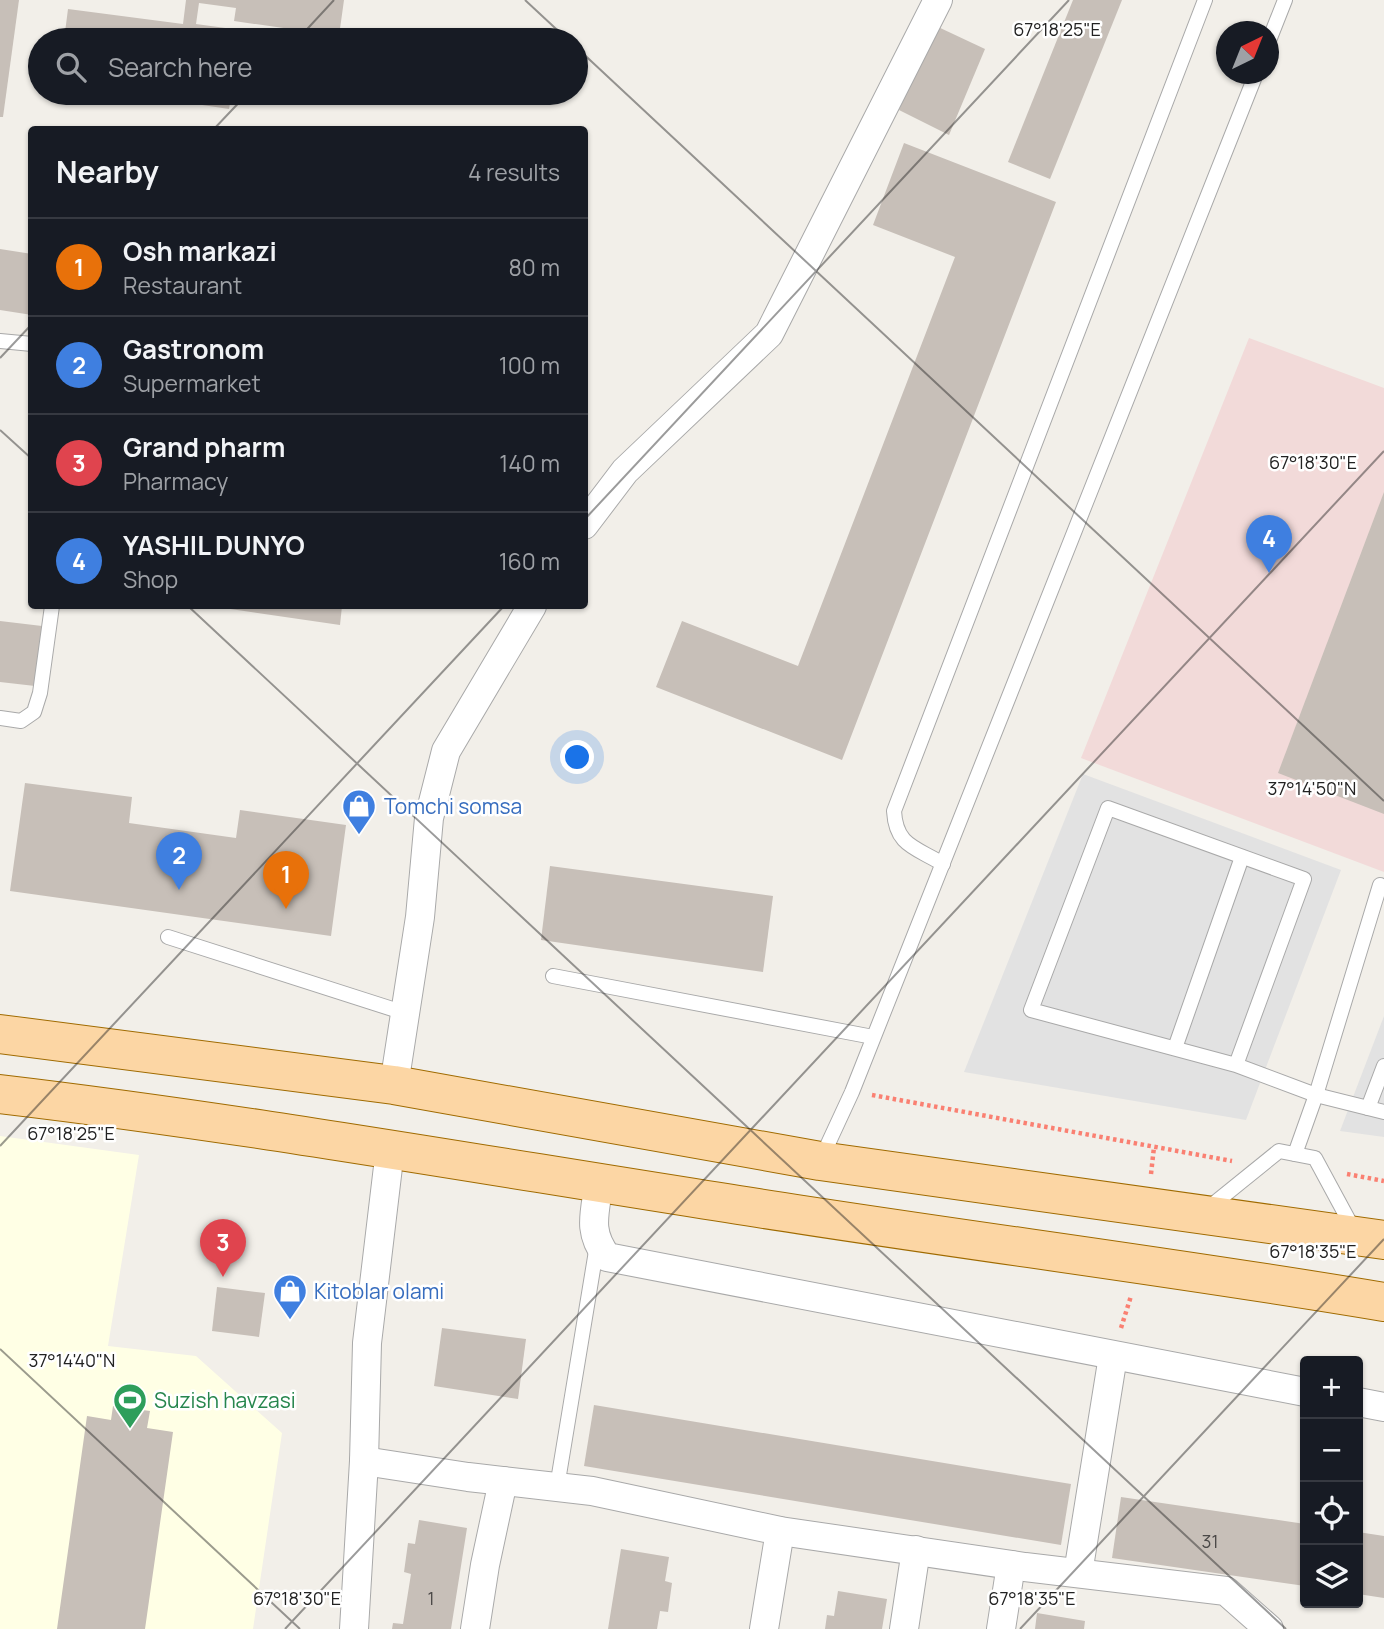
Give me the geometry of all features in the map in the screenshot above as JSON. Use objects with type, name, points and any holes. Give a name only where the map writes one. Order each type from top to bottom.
[{"type":"main road","points":[[0,1034],[394,1085],[820,1160],[1371,1238]]},
{"type":"main road","points":[[0,1094],[160,1113],[761,1209],[1238,1278],[1384,1302]]},
{"type":"street","points":[[588,520],[625,471],[769,334],[937,0]]},
{"type":"street","points":[[394,1085],[420,917],[429,818],[446,751],[530,609]]},
{"type":"street","points":[[354,1629],[364,1461],[367,1343],[390,1150]]},
{"type":"street","points":[[599,1183],[593,1228],[597,1244],[607,1256],[1300,1391]]},
{"type":"street","points":[[1078,1573],[1113,1356]]},
{"type":"street","points":[[1363,1403],[1384,1407]]},
{"type":"street","points":[[364,1461],[593,1491],[779,1531],[1226,1591],[1269,1629]]},
{"type":"street","points":[[475,1629],[503,1480]]},
{"type":"street","points":[[764,1629],[779,1531]]},
{"type":"street","points":[[904,1629],[916,1550]]},
{"type":"street","points":[[1001,1629],[1011,1564]]},
{"type":"lane","points":[[943,864],[901,839],[895,827],[894,811],[1205,0]]},
{"type":"lane","points":[[1278,21],[1286,0]]},
{"type":"lane","points":[[820,1160],[852,1092],[1252,84]]},
{"type":"lane","points":[[0,341],[28,344]]},
{"type":"lane","points":[[0,718],[21,721],[34,712],[40,693],[52,609]]},
{"type":"lane","points":[[1236,1065],[1304,879],[1108,808],[1031,1010],[1236,1065],[1316,1095],[1384,1112]]},
{"type":"lane","points":[[1175,1048],[1242,857]]},
{"type":"lane","points":[[1295,1154],[1316,1095],[1380,885]]},
{"type":"lane","points":[[168,937],[405,1013]]},
{"type":"lane","points":[[553,976],[873,1037]]},
{"type":"lane","points":[[1368,1108],[1384,1066]]},
{"type":"lane","points":[[1199,1215],[1279,1151],[1315,1158],[1371,1238]]},
{"type":"lane","points":[[557,1487],[597,1244]]},
{"type":"path","points":[[852,1092],[1260,1166]]},
{"type":"path","points":[[1322,1170],[1384,1181]]},
{"type":"shaded area","points":[[1249,338],[1384,388],[1384,872],[1081,758]]},
{"type":"shaded area","points":[[1083,774],[1341,870],[1246,1120],[964,1072]]},
{"type":"shaded area","points":[[1384,1016],[1384,1137],[1340,1131]]},
{"type":"shaded area","points":[[0,1136],[139,1155],[108,1346],[196,1356],[282,1433],[253,1629],[0,1629]]},
{"type":"building","points":[[0,0],[19,0],[3,117],[0,117]]},
{"type":"building","points":[[186,0],[344,0],[340,28],[283,28],[234,21],[236,8],[199,3],[196,24],[225,28],[66,28],[68,9],[183,24]]},
{"type":"building","points":[[1073,0],[1122,0],[1050,179],[1008,162]]},
{"type":"building","points":[[936,26],[985,49],[949,135],[899,110]]},
{"type":"building","points":[[202,105],[230,105],[229,109]]},
{"type":"building","points":[[904,143],[1056,202],[842,760],[656,687],[682,621],[798,666],[955,257],[873,225]]},
{"type":"building","points":[[0,249],[28,253],[28,314],[0,310]]},
{"type":"building","points":[[1384,492],[1384,814],[1278,773]]},
{"type":"building","points":[[231,609],[342,609],[340,625]]},
{"type":"building","points":[[0,621],[42,626],[35,686],[0,682]]},
{"type":"building","points":[[25,783],[132,797],[129,823],[236,838],[240,810],[346,825],[331,936],[10,891]]},
{"type":"building","points":[[550,866],[773,896],[763,972],[541,940]]},
{"type":"building","points":[[217,1287],[265,1293],[259,1337],[212,1331]]},
{"type":"building","points":[[442,1328],[526,1339],[518,1399],[434,1386]]},
{"type":"building","points":[[594,1405],[1071,1484],[1061,1545],[584,1466]]},
{"type":"building","points":[[113,1406],[150,1411],[147,1428],[173,1432],[145,1629],[57,1629],[87,1416],[111,1420]]},
{"type":"building","points":[[1121,1497],[1300,1523],[1300,1585],[1112,1558]]},
{"type":"building","points":[[419,1520],[467,1528],[451,1629],[392,1629],[393,1623],[403,1624],[411,1574],[404,1572],[408,1543],[415,1544]]},
{"type":"building","points":[[1363,1533],[1384,1536],[1384,1598],[1363,1595]]},
{"type":"building","points":[[621,1549],[669,1557],[665,1581],[672,1583],[668,1612],[660,1611],[657,1629],[608,1629]]},
{"type":"building","points":[[838,1591],[887,1599],[882,1629],[825,1629],[827,1615],[834,1616]]},
{"type":"building","points":[[1037,1613],[1085,1621],[1084,1629],[1035,1629]]},
{"type":"place","name":"YASHIL DUNYO","points":[[1269,573]]},
{"type":"place","name":"Tomchi somsa","points":[[359,836]]},
{"type":"place","name":"Gastronom","points":[[179,890]]},
{"type":"place","name":"Osh markazi","points":[[286,909]]},
{"type":"place","name":"Grand pharm","points":[[223,1277]]},
{"type":"place","name":"Kitoblar olami","points":[[290,1321]]},
{"type":"place","name":"Suzish havzasi","points":[[130,1430]]}]
